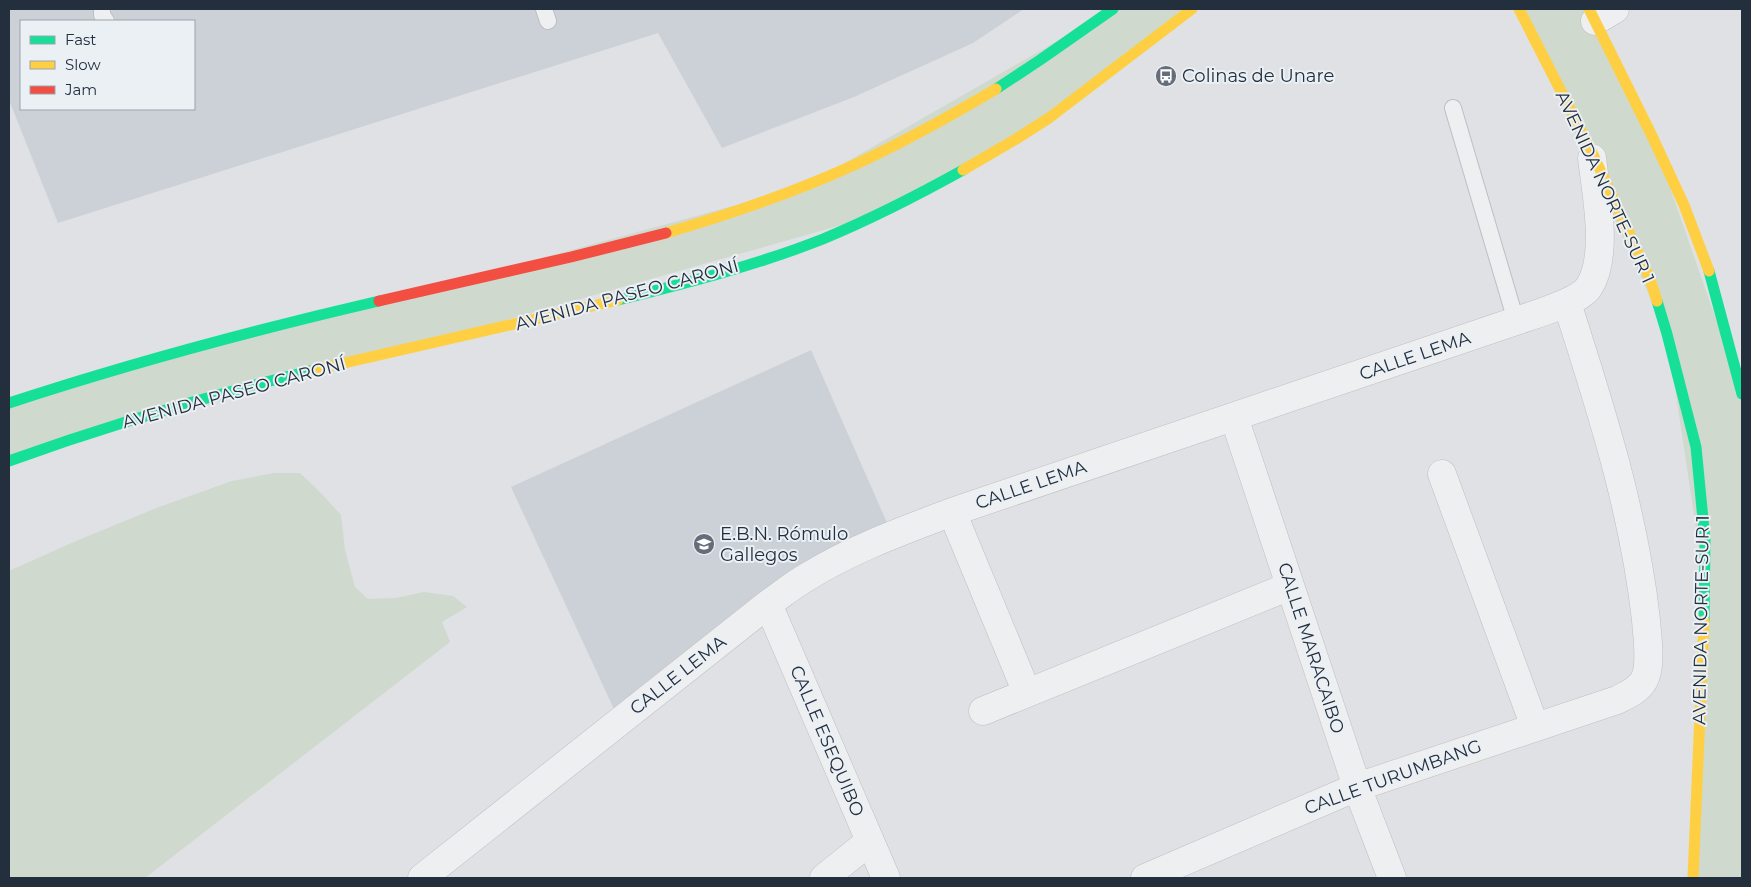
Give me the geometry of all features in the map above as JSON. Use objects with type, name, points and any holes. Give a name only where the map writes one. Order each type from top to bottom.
[{"type":"street","points":[[9,403],[81,378],[170,352],[267,327],[562,259],[648,237],[726,214],[803,187],[863,162],[1006,85],[1113,9]]},
{"type":"street","name":"AVENIDA PASEO CARONÍ","points":[[9,461],[169,408],[366,358],[524,323],[660,289],[746,264],[821,239],[932,187],[988,156],[1048,119],[1192,9]]},
{"type":"street","name":"AVENIDA NORTE-SUR 1","points":[[1519,9],[1591,150],[1650,279],[1667,334],[1696,447],[1704,540],[1705,589],[1693,878]]},
{"type":"street","points":[[1600,13],[1652,136],[1684,205],[1706,261],[1742,394]]},
{"type":"street","name":"CALLE LEMA","points":[[422,878],[768,604],[806,577],[849,554],[892,534],[952,512],[1516,322],[1567,303],[1588,288],[1599,261],[1599,221],[1591,150]]},
{"type":"street","name":"CALLE TURUMBANG","points":[[1145,878],[1357,786],[1617,700],[1633,692],[1645,680],[1649,652],[1643,593],[1619,477],[1601,410],[1567,303]]},
{"type":"street","name":"CALLE MARACAIBO","points":[[1234,417],[1357,786],[1392,878]]},
{"type":"street","points":[[1442,474],[1535,727]]},
{"type":"street","points":[[952,512],[1027,694]]},
{"type":"street","points":[[983,711],[1290,586]]},
{"type":"street","name":"CALLE ESEQUIBO","points":[[768,604],[886,878]]},
{"type":"street","points":[[824,878],[870,840]]},
{"type":"lane","points":[[1453,108],[1516,322]]},
{"type":"shaded area","points":[[9,9],[1024,9],[973,43],[854,97],[722,148],[658,33],[58,223],[9,100]]},
{"type":"shaded area","points":[[1113,9],[1192,9],[1048,119],[873,216],[9,461],[9,403],[803,187]]},
{"type":"shaded area","points":[[1519,9],[1589,9],[1652,136],[1742,394],[1742,878],[1693,878],[1705,589],[1667,334]]},
{"type":"shaded area","name":"E.B.N. Rómulo Gallegos","points":[[811,350],[892,534],[620,722],[511,487]]},
{"type":"shaded area","points":[[274,473],[300,473],[341,515],[345,550],[355,587],[368,599],[396,598],[424,592],[453,596],[467,607],[442,622],[450,642],[145,878],[9,878],[9,571],[159,507],[232,481]]},
{"type":"traffic: fast","points":[[996,89],[1113,9]]},
{"type":"traffic: fast","points":[[618,300],[747,265],[823,239],[929,189],[963,170]]},
{"type":"traffic: fast","points":[[1709,271],[1742,394]]},
{"type":"traffic: fast","points":[[9,403],[193,348],[379,301]]},
{"type":"traffic: fast","points":[[1657,301],[1696,447],[1705,540],[1704,621]]},
{"type":"traffic: fast","points":[[9,461],[160,411],[314,370]]},
{"type":"traffic: slow","points":[[963,170],[1049,118],[1192,9]]},
{"type":"traffic: slow","points":[[1519,9],[1591,150],[1650,279],[1657,301]]},
{"type":"traffic: slow","points":[[1589,9],[1684,205],[1709,271]]},
{"type":"traffic: slow","points":[[666,233],[757,204],[845,169],[922,131],[996,89]]},
{"type":"traffic: slow","points":[[314,370],[618,300]]},
{"type":"traffic: slow","points":[[1693,878],[1704,621]]},
{"type":"traffic: jam","points":[[379,301],[666,233]]},
{"type":"place","name":"Colinas de Unare","points":[[1166,76]]},
{"type":"place","name":"E.B.N. Rómulo Gallegos","points":[[704,544]]}]
